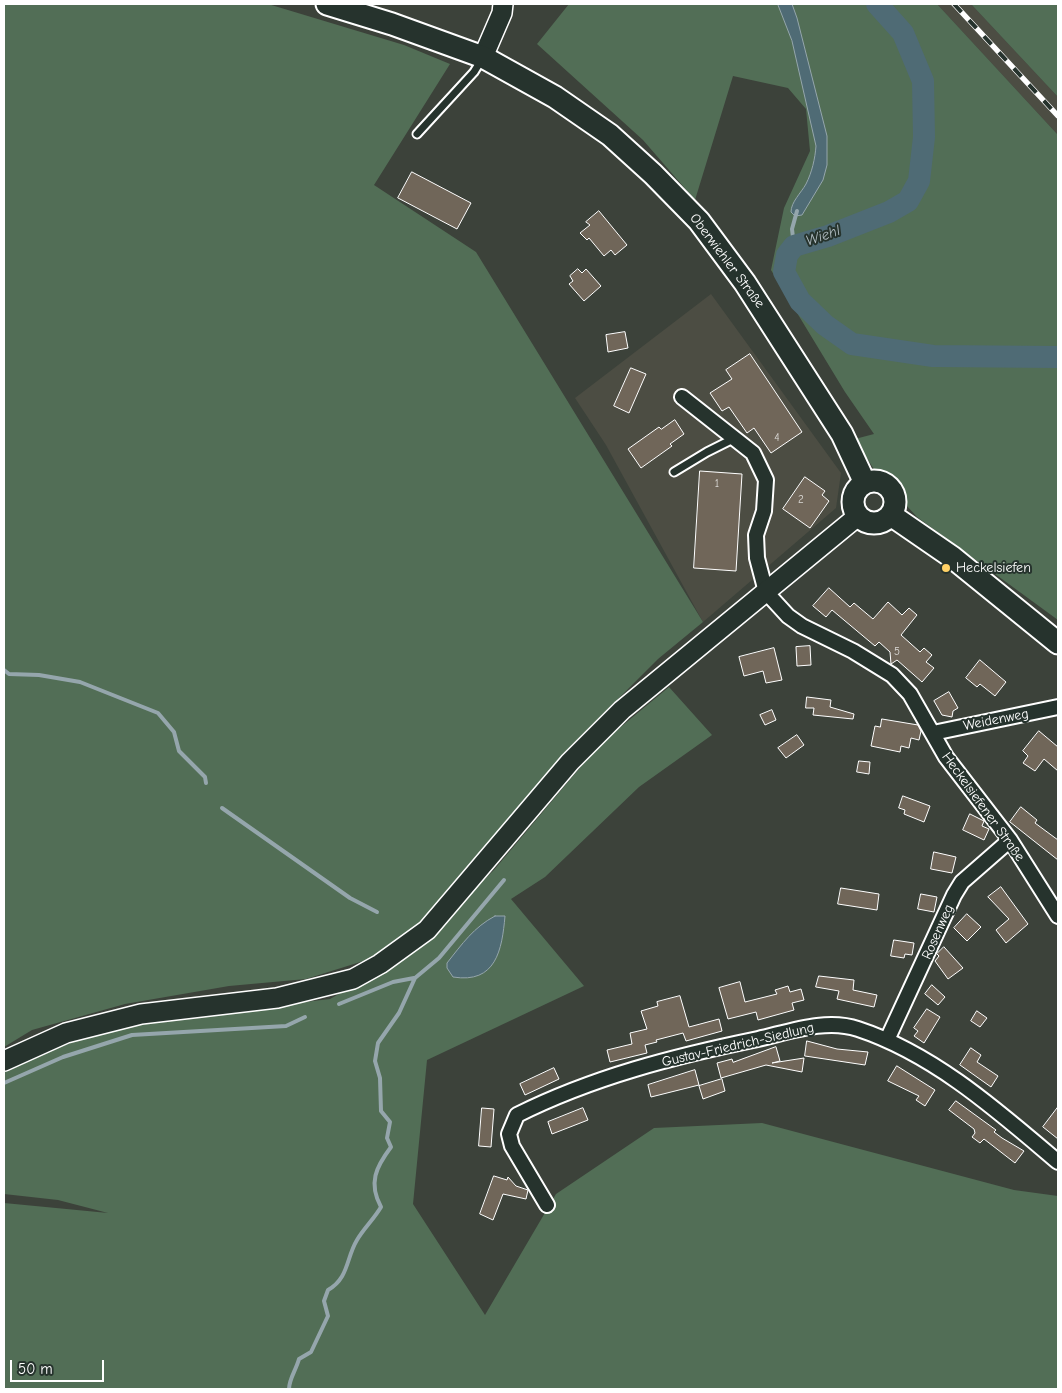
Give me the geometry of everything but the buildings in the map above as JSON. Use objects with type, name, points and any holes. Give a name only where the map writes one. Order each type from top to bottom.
[{"type":"main road","name":"Oberwiehler Straße","points":[[327,4],[392,24],[483,57],[555,97],[610,135],[653,174],[699,221],[745,283],[842,434],[865,482]]},
{"type":"main road","points":[[483,57],[502,13],[503,4]]},
{"type":"main road","points":[[879,481],[891,489],[895,502],[891,515],[886,520],[873,523],[858,516],[853,506],[853,499],[859,486],[865,482],[879,481]]},
{"type":"main road","points":[[891,515],[952,557],[1058,643]]},
{"type":"main road","points":[[4,1061],[66,1033],[141,1014],[276,998],[354,979],[380,964],[427,930],[570,762],[622,710],[858,516]]},
{"type":"street","points":[[682,397],[698,411],[718,423],[753,453],[766,480],[764,511],[756,535],[757,558],[766,592]]},
{"type":"street","name":"Heckelsiefener Straße","points":[[766,592],[788,616],[802,626],[853,651],[892,676],[910,694],[946,757],[1010,840],[1058,916]]},
{"type":"street","name":"Weidenweg","points":[[933,733],[1058,707]]},
{"type":"street","name":"Rosenweg","points":[[887,1040],[954,895],[962,882],[1010,840]]},
{"type":"street","name":"Gustav-Friedrich-Siedlung","points":[[547,1205],[512,1146],[510,1134],[517,1115],[557,1095],[606,1077],[715,1048],[818,1025],[856,1028],[887,1040],[948,1074],[1058,1162]]},
{"type":"lane","points":[[417,134],[474,72],[483,57]]},
{"type":"lane","points":[[674,472],[736,438]]},
{"type":"shaded area","points":[[937,4],[971,4],[1058,97],[1058,135]]},
{"type":"shaded area","points":[[711,294],[841,473],[836,508],[703,622],[606,445],[575,398]]},
{"type":"green space","points":[[4,4],[268,4],[404,45],[450,64],[374,185],[476,252],[703,622],[658,659],[580,737],[443,909],[373,958],[306,979],[229,986],[125,1004],[32,1030],[4,1047]]},
{"type":"green space","points":[[569,4],[937,4],[1058,135],[1058,620],[917,517],[906,505],[901,483],[875,471],[855,439],[874,434],[845,392],[771,270],[784,208],[810,151],[806,109],[788,88],[733,76],[695,200],[643,140],[537,44]]},
{"type":"green space","points":[[971,4],[1058,4],[1058,97]]},
{"type":"green space","points":[[669,687],[712,735],[639,787],[545,877],[511,899],[584,986],[427,1060],[413,1204],[485,1315],[556,1194],[654,1128],[762,1123],[1014,1190],[1058,1196],[1058,1389],[4,1389],[4,1203],[108,1213],[58,1200],[4,1194],[4,1071],[22,1061],[101,1032],[170,1018],[330,999],[403,958],[494,870],[599,745]]},
{"type":"water","points":[[778,4],[792,4],[827,136],[827,165],[823,180],[802,215],[795,216],[791,212],[791,208],[810,175],[816,146],[792,41]]},
{"type":"water","points":[[495,916],[505,916],[502,941],[494,962],[488,970],[479,975],[467,978],[453,977],[447,968],[447,963],[475,931]]},
{"type":"waterway","name":"Wiehl","points":[[877,4],[903,33],[923,81],[924,137],[919,181],[908,201],[889,212],[828,236],[794,246],[787,255],[784,272],[800,301],[825,325],[852,344],[933,356],[1058,357]]},
{"type":"waterway","points":[[794,246],[792,229],[797,211]]},
{"type":"waterway","points":[[4,670],[9,674],[39,675],[80,682],[158,713],[174,732],[179,751],[205,777],[206,783]]},
{"type":"waterway","points":[[222,808],[350,898],[377,912]]},
{"type":"waterway","points":[[289,1389],[299,1359],[311,1352],[328,1316],[324,1301],[328,1290],[344,1274],[353,1247],[381,1207],[374,1183],[381,1161],[391,1147],[387,1138],[390,1122],[381,1111],[380,1078],[375,1061],[378,1043],[399,1013],[415,978],[439,958],[504,880]]},
{"type":"waterway","points":[[339,1004],[393,982],[414,978]]},
{"type":"waterway","points":[[4,1083],[63,1057],[132,1035],[286,1026],[305,1017]]},
{"type":"railway","points":[[954,4],[1058,116]]},
{"type":"place","name":"Heckelsiefen","points":[[946,568]]}]
